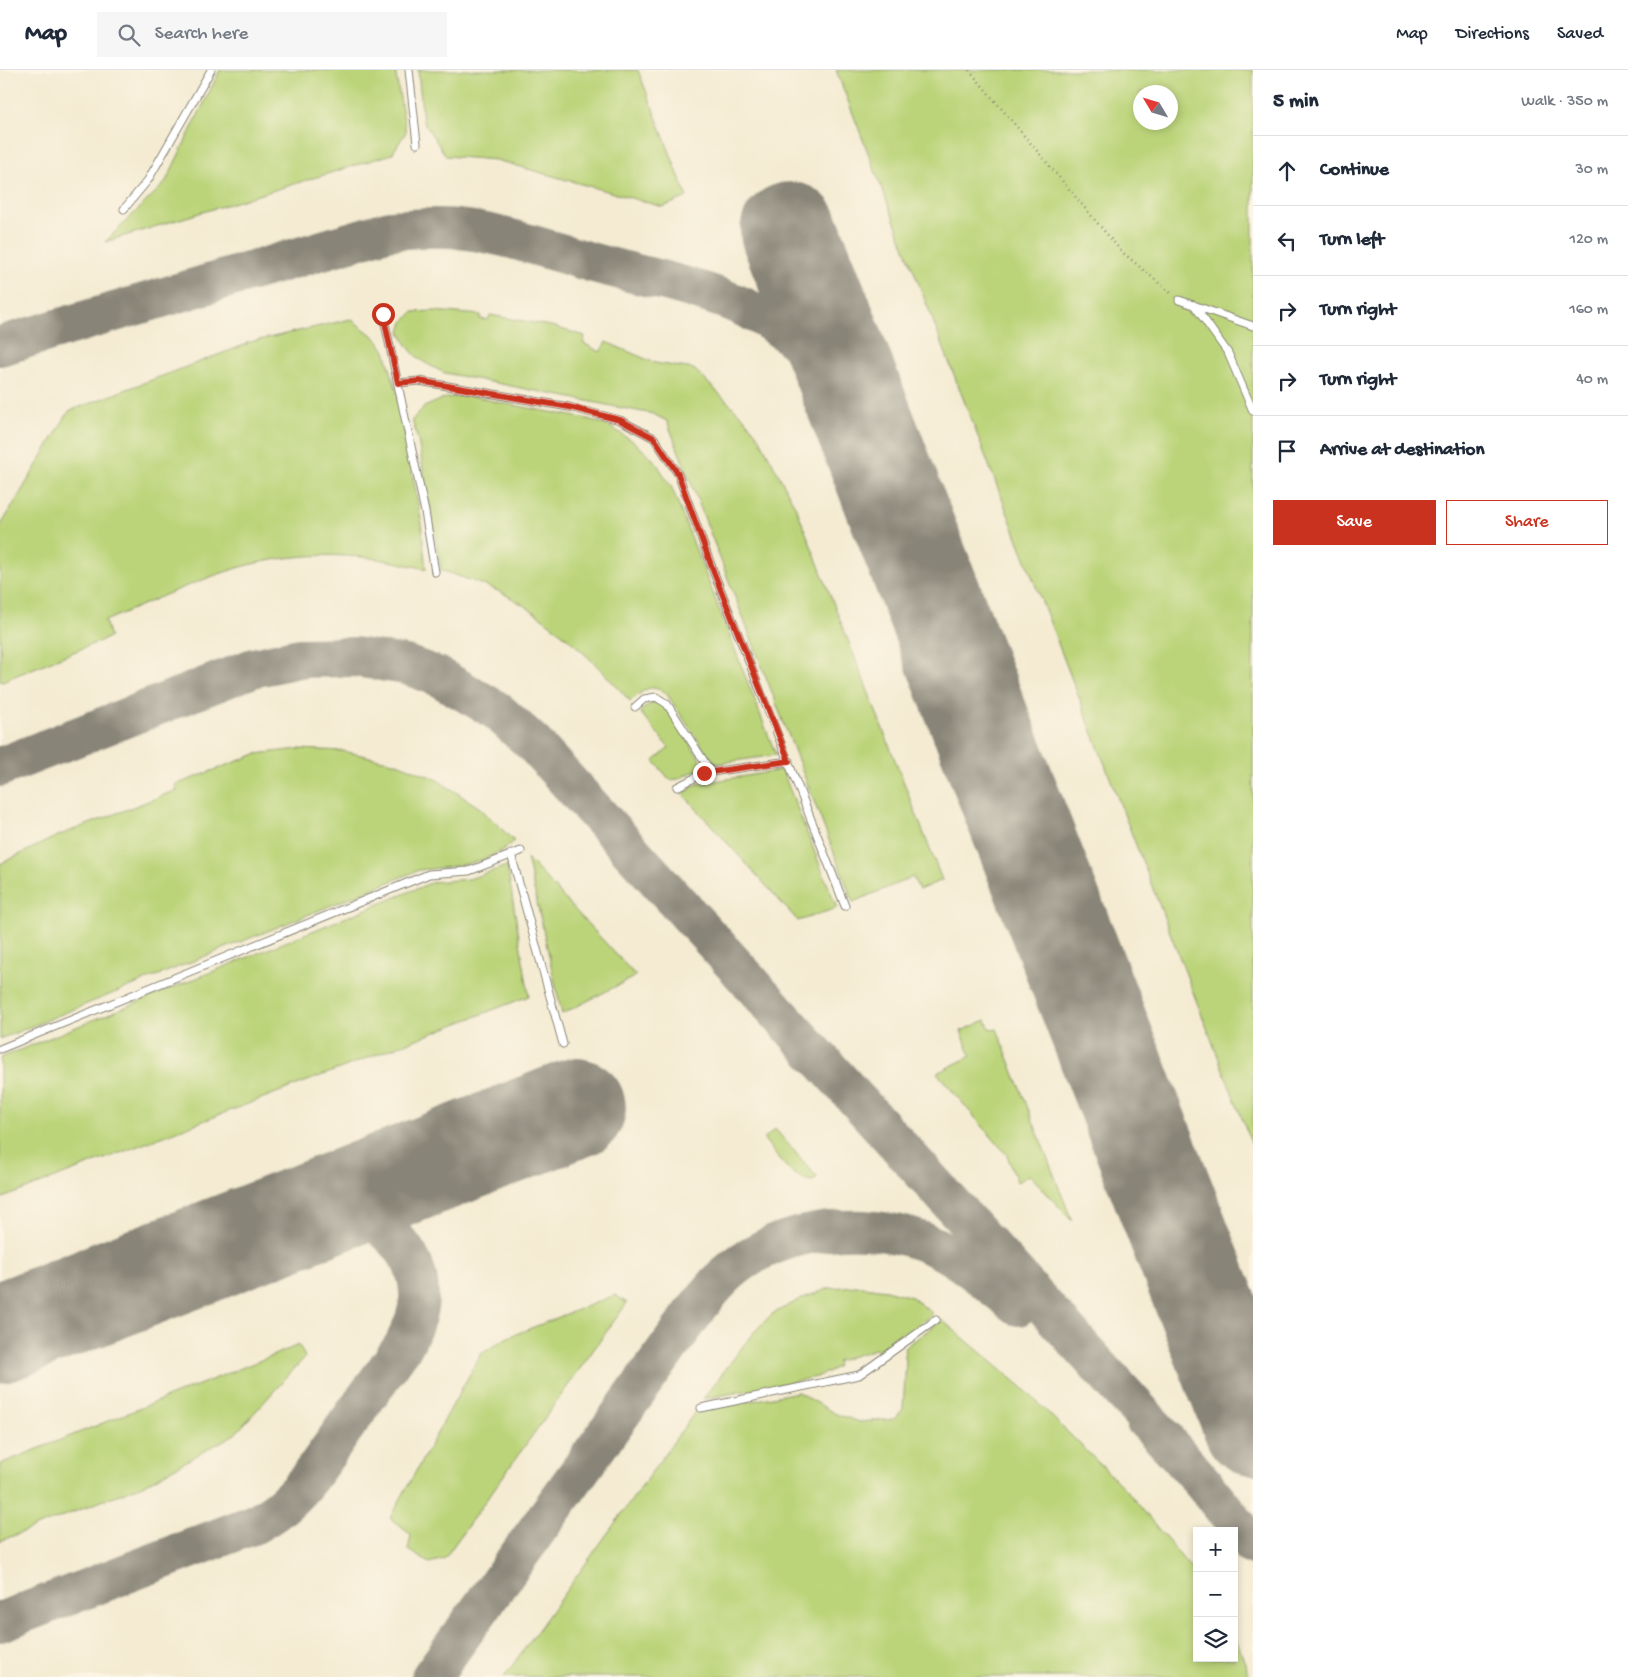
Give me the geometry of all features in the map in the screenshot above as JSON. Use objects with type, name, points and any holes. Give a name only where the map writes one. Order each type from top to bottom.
[{"type":"lane","points":[[124,209],[148,180],[211,70]]},
{"type":"lane","points":[[409,70],[417,144]]},
{"type":"lane","points":[[1179,300],[1253,326]]},
{"type":"lane","points":[[1194,305],[1228,352],[1253,411]]},
{"type":"lane","points":[[383,314],[425,512],[435,572]]},
{"type":"lane","points":[[398,383],[419,381],[569,407],[620,420],[654,438],[678,474],[714,573],[845,906]]},
{"type":"lane","points":[[635,707],[644,700],[656,697],[667,704],[711,772]]},
{"type":"lane","points":[[677,787],[704,773],[789,761]]},
{"type":"lane","points":[[0,1049],[429,874],[469,871],[521,851]]},
{"type":"lane","points":[[511,854],[563,1044]]},
{"type":"lane","points":[[701,1408],[859,1374],[936,1320]]},
{"type":"path","points":[[969,70],[1121,251],[1179,300]]},
{"type":"green space","points":[[220,70],[395,70],[406,132],[392,154],[105,242],[165,183]]},
{"type":"green space","points":[[418,70],[638,70],[687,197],[663,207],[496,160],[446,156],[423,121]]},
{"type":"green space","points":[[836,70],[1253,70],[1253,1147]]},
{"type":"green space","points":[[434,311],[481,315],[480,319],[488,320],[490,315],[551,326],[585,336],[583,343],[600,352],[606,342],[655,363],[694,369],[744,418],[759,437],[797,510],[942,880],[919,890],[913,877],[853,902],[667,421],[653,414],[445,373],[429,365],[413,353],[400,332],[403,322],[413,312]]},
{"type":"green space","points":[[351,319],[377,339],[385,351],[397,392],[421,519],[426,569],[377,559],[323,555],[275,560],[233,569],[196,582],[105,621],[110,637],[0,682],[0,527],[69,411],[246,343]]},
{"type":"green space","points":[[469,395],[588,419],[609,426],[633,441],[655,461],[672,488],[776,755],[714,764],[666,693],[651,688],[643,691],[630,701],[572,642],[524,605],[482,584],[441,570],[418,440],[412,420],[424,407],[445,398]]},
{"type":"green space","points":[[655,702],[661,703],[666,708],[702,762],[701,768],[678,779],[670,780],[654,761],[669,748],[640,712]]},
{"type":"green space","points":[[298,749],[343,751],[397,763],[436,779],[480,808],[514,841],[504,849],[481,860],[457,866],[419,870],[0,1039],[0,864],[55,837],[177,790],[175,785],[256,754]]},
{"type":"green space","points":[[782,770],[837,908],[798,921],[683,794],[697,784]]},
{"type":"green space","points":[[527,858],[636,976],[562,1014]]},
{"type":"green space","points":[[507,866],[529,996],[0,1199],[0,1058],[433,882],[469,879]]},
{"type":"green space","points":[[986,1020],[990,1030],[997,1029],[1072,1221],[1030,1175],[1017,1182],[1007,1155],[937,1073],[971,1056],[961,1031]]},
{"type":"green space","points":[[775,1129],[817,1177],[813,1181],[805,1180],[785,1166],[764,1139]]},
{"type":"green space","points":[[856,1286],[886,1290],[912,1297],[933,1314],[881,1353],[875,1349],[838,1361],[837,1367],[817,1377],[703,1399],[752,1334],[772,1314],[803,1298],[830,1288]]},
{"type":"green space","points":[[615,1295],[627,1303],[444,1559],[429,1563],[408,1550],[411,1535],[390,1518],[481,1354],[506,1338]]},
{"type":"green space","points":[[942,1320],[1023,1388],[1128,1492],[1193,1571],[1193,1662],[1238,1662],[1238,1644],[1250,1677],[504,1677],[695,1412],[798,1392],[836,1414],[860,1422],[894,1419],[903,1409],[906,1362],[904,1348]]},
{"type":"green space","points":[[299,1345],[305,1357],[235,1434],[145,1484],[0,1541],[0,1464]]},
{"type":"taxiway","points":[[0,346],[390,230],[450,228],[474,231],[508,238],[697,290],[742,306],[763,317],[800,344],[820,362],[848,401],[877,459]]},
{"type":"taxiway","points":[[0,767],[253,668],[299,658],[355,657],[406,665],[437,676],[496,710],[534,744],[1165,1439]]},
{"type":"taxiway","points":[[0,1622],[255,1524],[283,1505],[305,1483],[403,1346],[414,1323],[419,1299],[415,1270],[409,1257],[401,1245],[379,1225],[352,1214],[337,1212],[310,1213]]},
{"type":"taxiway","points":[[431,1677],[695,1311],[722,1278],[742,1262],[764,1249],[789,1239],[815,1233],[842,1230],[870,1230],[896,1234],[922,1241],[945,1252],[973,1270],[1018,1306]]},
{"type":"taxiway","points":[[1145,1420],[1188,1465],[1253,1546]]},
{"type":"runway","points":[[790,232],[1253,1425]]},
{"type":"runway","points":[[0,1333],[576,1108]]},
{"type":"route","points":[[383,314],[398,383],[419,381],[569,407],[620,420],[654,438],[678,474],[714,573],[789,761],[704,773]]}]
